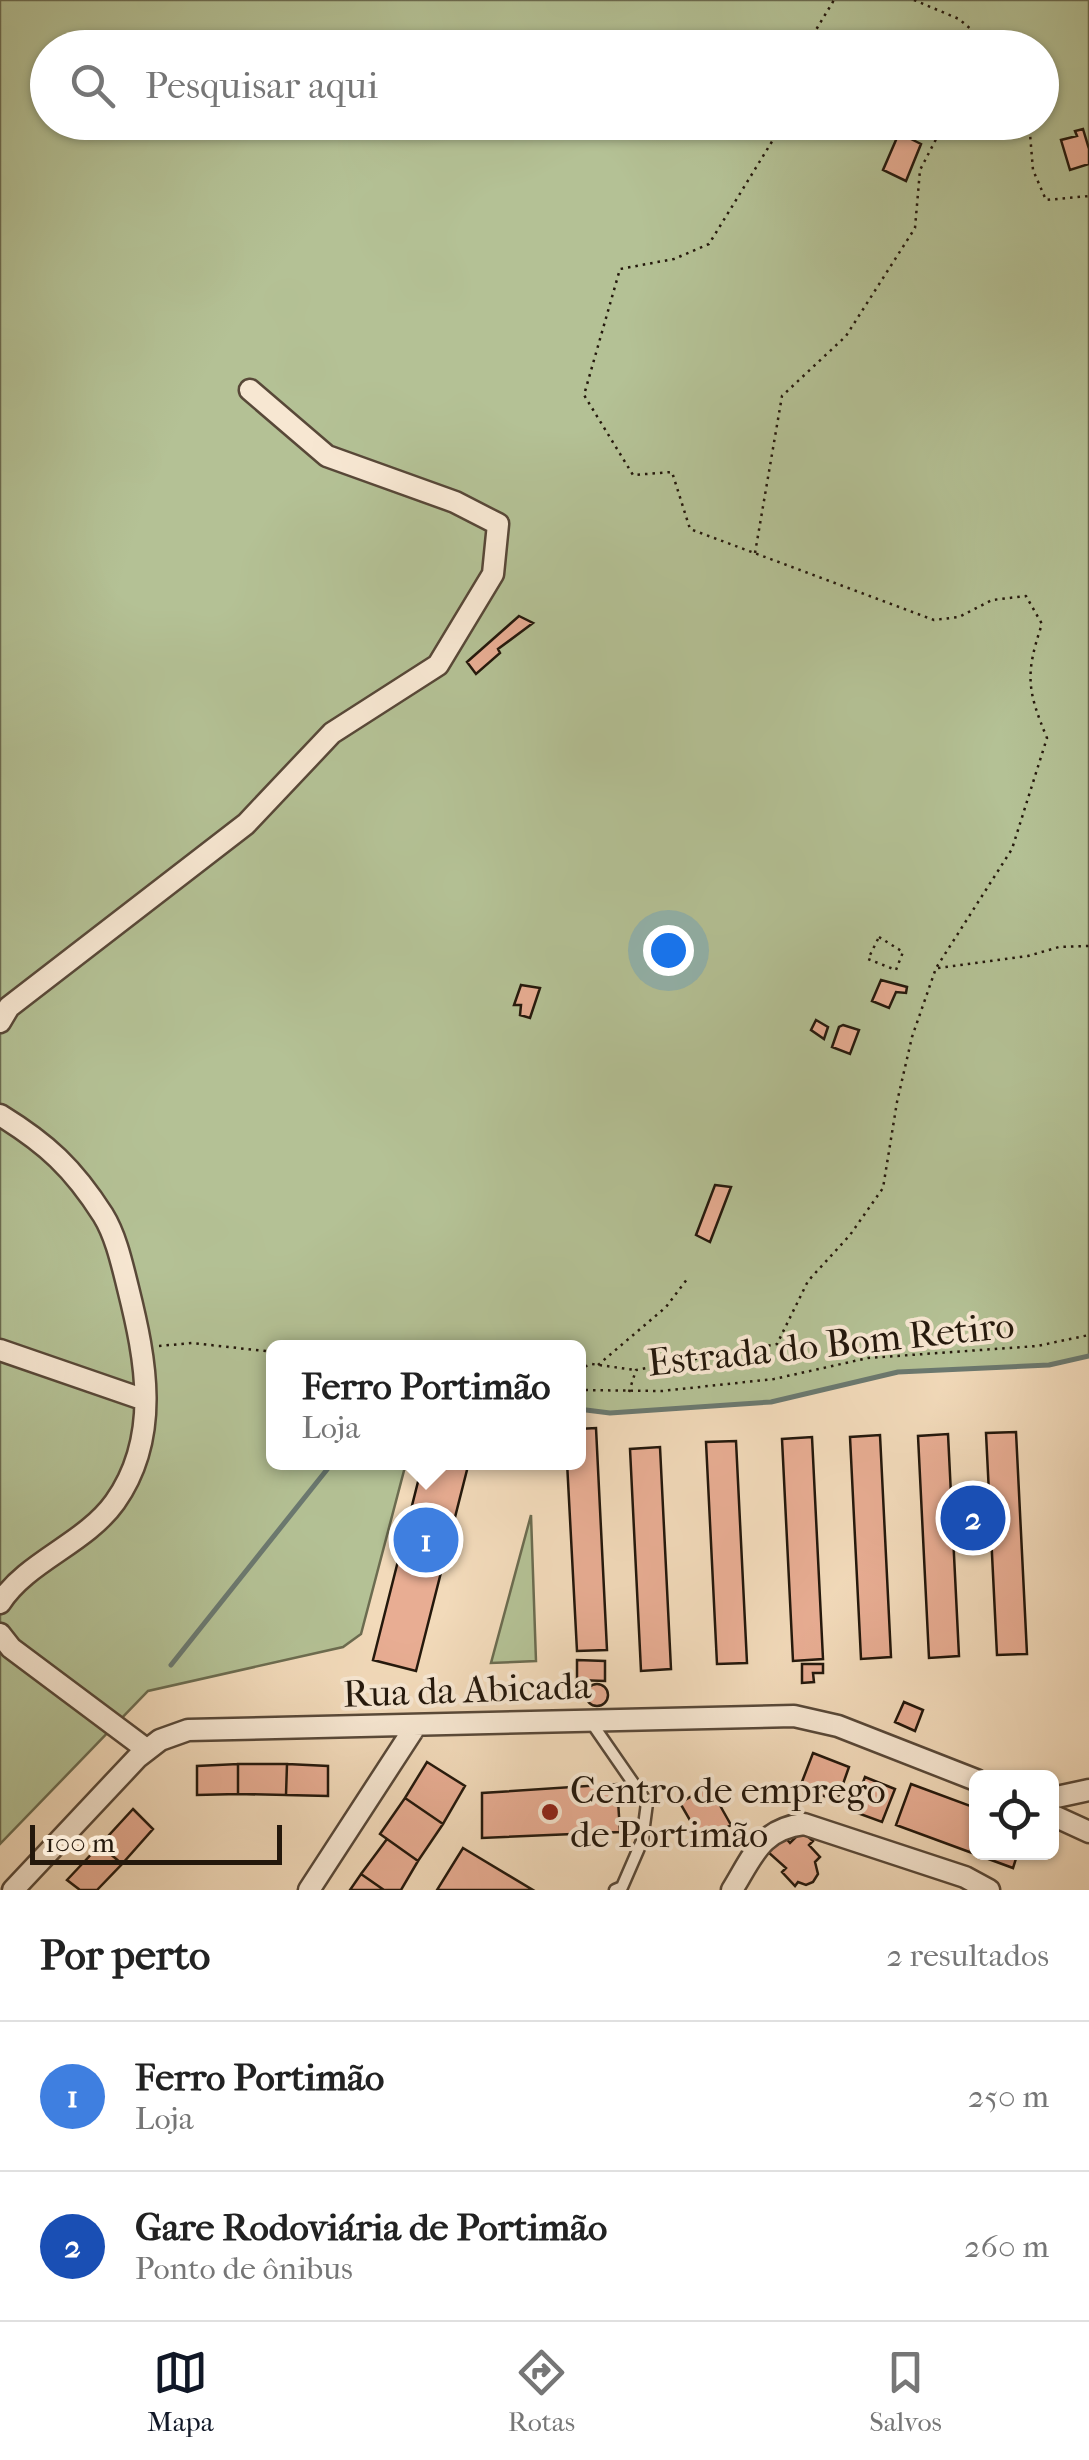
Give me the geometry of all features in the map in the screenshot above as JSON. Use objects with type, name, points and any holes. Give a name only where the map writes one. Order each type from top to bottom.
[{"type":"street","points":[[0,1022],[9,1007],[246,824],[332,732],[438,665],[493,574],[498,524],[455,502],[328,456],[250,390]]},
{"type":"street","points":[[0,1115],[43,1142],[76,1177],[106,1220],[122,1265],[142,1347],[145,1400],[134,1472],[112,1507],[13,1586],[0,1603]]},
{"type":"street","points":[[0,1350],[145,1400]]},
{"type":"street","points":[[0,1634],[11,1648],[146,1749]]},
{"type":"street","name":"Rua da Abicada","points":[[13,1890],[146,1749],[188,1730],[794,1716],[838,1726],[969,1777]]},
{"type":"street","points":[[308,1890],[415,1727]]},
{"type":"street","points":[[1059,1796],[1089,1790]]},
{"type":"street","points":[[1059,1819],[1089,1832]]},
{"type":"street","points":[[732,1890],[767,1835],[786,1826],[804,1824],[965,1876],[988,1890]]},
{"type":"lane","points":[[590,1722],[647,1803],[642,1841],[622,1887],[615,1890]]},
{"type":"path","points":[[816,30],[834,0]]},
{"type":"path","points":[[914,0],[959,19],[972,30]]},
{"type":"path","points":[[586,1367],[598,1365],[636,1370],[777,1344],[808,1281],[850,1235],[882,1188],[912,1037],[936,968],[1012,849],[1048,738],[1030,696],[1032,655],[1042,624],[1026,596],[992,600],[959,617],[934,620],[690,529],[672,472],[633,476],[584,395],[620,270],[674,259],[709,244],[773,140]]},
{"type":"path","points":[[754,553],[782,396],[846,336],[915,228],[920,170],[936,140]]},
{"type":"path","points":[[1030,140],[1033,170],[1046,200],[1089,196]]},
{"type":"path","points":[[879,937],[902,952],[897,968],[885,968],[868,959],[879,937]]},
{"type":"path","points":[[936,968],[1028,956],[1059,947],[1089,946]]},
{"type":"path","points":[[598,1365],[666,1307],[688,1278]]},
{"type":"path","name":"Estrada do Bom Retiro","points":[[586,1390],[629,1392],[774,1379],[868,1358],[1037,1346],[1089,1335]]},
{"type":"path","points":[[142,1347],[192,1343],[266,1351]]},
{"type":"path","points":[[629,1392],[636,1370]]},
{"type":"green space","points":[[0,0],[1089,0],[1089,1356],[1048,1365],[898,1372],[771,1402],[610,1413],[586,1410],[586,1340],[266,1340],[266,1470],[404,1470],[361,1634],[343,1647],[148,1691],[0,1844]]},
{"type":"green space","points":[[531,1515],[536,1661],[491,1663]]},
{"type":"building","points":[[1083,129],[1089,164],[1070,170],[1061,140],[1077,136],[1075,131]]},
{"type":"building","points":[[896,140],[921,144],[906,181],[883,170]]},
{"type":"building","points":[[519,616],[533,623],[498,649],[500,653],[476,674],[467,662]]},
{"type":"building","points":[[881,980],[907,987],[906,993],[896,992],[889,1008],[872,1001]]},
{"type":"building","points":[[521,985],[540,988],[530,1018],[520,1015],[521,1005],[514,1005]]},
{"type":"building","points":[[816,1020],[828,1027],[824,1039],[811,1030]]},
{"type":"building","points":[[843,1025],[859,1030],[850,1054],[832,1047]]},
{"type":"building","points":[[715,1185],[731,1187],[710,1242],[696,1235]]},
{"type":"building","points":[[596,1428],[607,1650],[577,1651],[567,1470],[586,1470],[586,1429]]},
{"type":"building","points":[[1016,1432],[1027,1654],[997,1655],[986,1433]]},
{"type":"building","points":[[948,1434],[959,1656],[929,1658],[918,1436]]},
{"type":"building","points":[[880,1435],[891,1657],[861,1659],[850,1437]]},
{"type":"building","points":[[812,1437],[823,1659],[793,1661],[782,1439]]},
{"type":"building","points":[[736,1441],[747,1663],[717,1664],[706,1442]]},
{"type":"building","points":[[660,1447],[671,1669],[641,1671],[630,1449]]},
{"type":"building","points":[[421,1470],[467,1470],[416,1671],[373,1660]]},
{"type":"building","points":[[577,1660],[605,1661],[605,1681],[577,1680]]},
{"type":"building","points":[[802,1664],[823,1664],[823,1673],[813,1673],[814,1682],[802,1683]]},
{"type":"building","points":[[597,1684],[608,1695],[597,1706],[586,1695]]},
{"type":"building","points":[[904,1702],[923,1710],[915,1731],[895,1722]]},
{"type":"building","points":[[813,1753],[849,1767],[837,1801],[800,1787]]},
{"type":"building","points":[[427,1762],[465,1786],[443,1824],[405,1798]]},
{"type":"building","points":[[238,1764],[287,1764],[286,1795],[238,1794]]},
{"type":"building","points":[[238,1764],[238,1794],[197,1795],[197,1766]]},
{"type":"building","points":[[287,1764],[328,1766],[328,1796],[286,1795]]},
{"type":"building","points":[[865,1777],[895,1789],[882,1822],[852,1811]]},
{"type":"building","name":"Centro de emprego de Portimão","points":[[617,1784],[620,1832],[482,1838],[482,1793]]},
{"type":"building","points":[[911,1784],[969,1805],[969,1852],[896,1825]]},
{"type":"building","points":[[709,1786],[731,1825],[702,1841],[680,1803]]},
{"type":"building","points":[[405,1798],[443,1824],[418,1861],[380,1834]]},
{"type":"building","points":[[133,1809],[153,1829],[122,1864],[100,1845]]},
{"type":"building","points":[[802,1831],[813,1841],[809,1845],[820,1857],[815,1862],[818,1874],[813,1882],[798,1882],[795,1886],[782,1872],[786,1868],[768,1852],[784,1836],[790,1843]]},
{"type":"building","points":[[387,1839],[418,1861],[401,1890],[384,1890],[361,1874]]},
{"type":"building","points":[[100,1845],[122,1864],[97,1890],[80,1890],[67,1880]]},
{"type":"building","name":"Centro de emprego de Portimão","points":[[463,1848],[533,1890],[437,1890]]},
{"type":"building","points":[[991,1860],[1016,1860],[1013,1868]]},
{"type":"building","points":[[361,1874],[384,1890],[350,1890]]},
{"type":"waterway","points":[[586,1410],[610,1413],[771,1402],[898,1372],[1049,1365],[1089,1356]]},
{"type":"waterway","points":[[171,1665],[327,1470]]},
{"type":"place","name":"Gare Rodoviária de Portimão","points":[[973,1518]]},
{"type":"place","name":"Ferro Portimão","points":[[426,1540]]},
{"type":"place","name":"Centro de emprego de Portimão","points":[[550,1812]]}]
